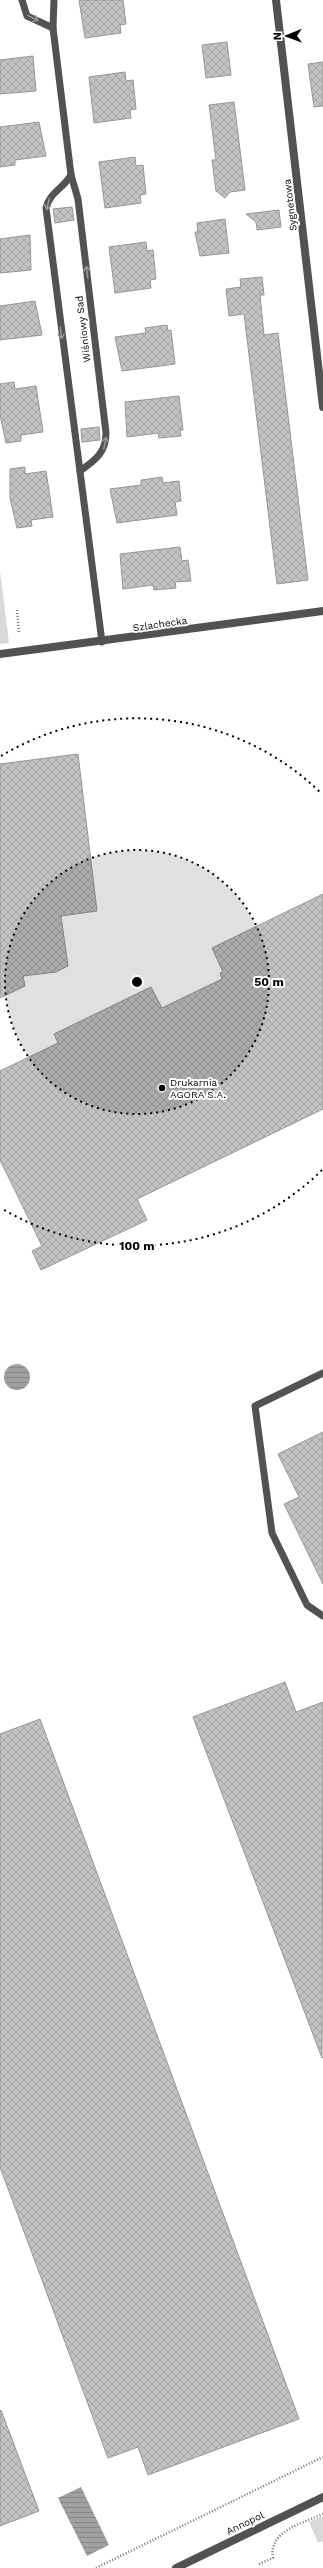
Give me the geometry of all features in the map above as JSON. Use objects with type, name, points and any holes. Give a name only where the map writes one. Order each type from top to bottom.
[{"type":"street","name":"Sygnetowa","points":[[276,0],[323,407]]},
{"type":"street","name":"Szlachecka","points":[[0,654],[102,642],[323,611]]},
{"type":"street","name":"Annopol","points":[[176,2568],[323,2497]]},
{"type":"lane","points":[[22,0],[27,16],[53,28]]},
{"type":"lane","name":"Wiśniowy Sad","points":[[54,0],[53,28],[71,175],[78,199],[106,433],[106,446],[98,458],[80,471]]},
{"type":"lane","points":[[71,175],[66,184],[51,195],[46,208],[75,443],[102,642]]},
{"type":"lane","points":[[323,1373],[255,1406],[272,1533],[306,1605],[323,1616]]},
{"type":"path","points":[[17,610],[19,632]]},
{"type":"path","points":[[96,2568],[323,2457]]},
{"type":"path","points":[[260,2564],[273,2558],[273,2545],[281,2534],[323,2514]]},
{"type":"shaded area","points":[[0,571],[9,643],[0,644]]},
{"type":"shaded area","points":[[17,1364],[26,1368],[30,1377],[26,1386],[17,1390],[8,1386],[4,1377],[8,1368]]},
{"type":"shaded area","points":[[81,2487],[109,2545],[87,2556],[58,2498]]},
{"type":"shaded area","points":[[323,2516],[323,2541],[318,2543],[309,2522]]},
{"type":"building","points":[[79,0],[123,0],[126,24],[120,25],[121,33],[85,38]]},
{"type":"building","points":[[227,42],[231,75],[206,78],[202,45]]},
{"type":"building","points":[[33,56],[36,91],[0,94],[0,60]]},
{"type":"building","points":[[323,62],[323,106],[314,107],[308,64]]},
{"type":"building","points":[[125,72],[126,81],[133,80],[136,109],[130,110],[131,118],[94,123],[89,77]]},
{"type":"building","points":[[234,102],[245,190],[230,192],[225,198],[216,191],[212,160],[216,160],[209,105]]},
{"type":"building","points":[[39,122],[46,156],[15,160],[15,165],[0,167],[0,127]]},
{"type":"building","points":[[135,157],[136,166],[143,165],[146,194],[140,195],[141,203],[105,208],[99,162]]},
{"type":"building","points":[[72,207],[74,220],[55,223],[53,209]]},
{"type":"building","points":[[279,210],[281,227],[257,230],[256,222],[246,214]]},
{"type":"building","points":[[225,219],[229,253],[200,256],[195,232],[198,232],[197,223]]},
{"type":"building","points":[[30,235],[31,270],[0,273],[0,239]]},
{"type":"building","points":[[146,242],[147,251],[153,250],[156,279],[150,280],[151,288],[115,293],[109,247]]},
{"type":"building","points":[[262,277],[264,295],[260,295],[264,335],[278,333],[308,580],[277,584],[244,314],[229,316],[226,289],[241,287],[240,279]]},
{"type":"building","points":[[35,301],[42,335],[0,340],[0,306]]},
{"type":"building","points":[[167,325],[168,331],[171,330],[175,364],[122,371],[115,337],[146,333],[145,328]]},
{"type":"building","points":[[14,382],[15,389],[36,386],[43,432],[21,435],[21,441],[6,443],[0,415],[0,384]]},
{"type":"building","points":[[179,396],[183,430],[180,430],[181,436],[159,438],[158,433],[127,437],[125,402]]},
{"type":"building","points":[[99,427],[100,440],[82,442],[81,429]]},
{"type":"building","points":[[25,467],[25,474],[46,471],[53,517],[31,520],[32,526],[17,528],[10,498],[10,469]]},
{"type":"building","points":[[162,477],[163,483],[179,481],[181,501],[175,502],[177,515],[117,523],[110,489],[141,485],[141,480]]},
{"type":"building","points":[[180,547],[182,561],[188,560],[191,581],[175,582],[176,588],[154,590],[153,585],[123,589],[120,554]]},
{"type":"building","points":[[78,754],[97,911],[61,916],[68,966],[56,972],[23,976],[25,986],[0,998],[0,764]]},
{"type":"building","name":"Drukarnia AGORA S.A.","points":[[323,894],[323,1109],[137,1199],[147,1220],[41,1270],[32,1251],[42,1246],[0,1160],[0,1071],[58,1043],[54,1034],[151,987],[162,1008],[222,979],[220,973],[223,972],[212,948]]},
{"type":"building","points":[[323,1432],[323,1584],[284,1504],[299,1497],[278,1454]]},
{"type":"building","points":[[285,1682],[296,1712],[323,1702],[322,2058],[193,1717]]},
{"type":"building","points":[[40,1719],[299,2419],[148,2475],[138,2447],[108,2458],[0,2167],[0,1734]]},
{"type":"building","points":[[1,2410],[39,2511],[0,2526],[0,2411]]},
{"type":"place","name":"Drukarnia AGORA S.A.","points":[[162,1088]]}]
